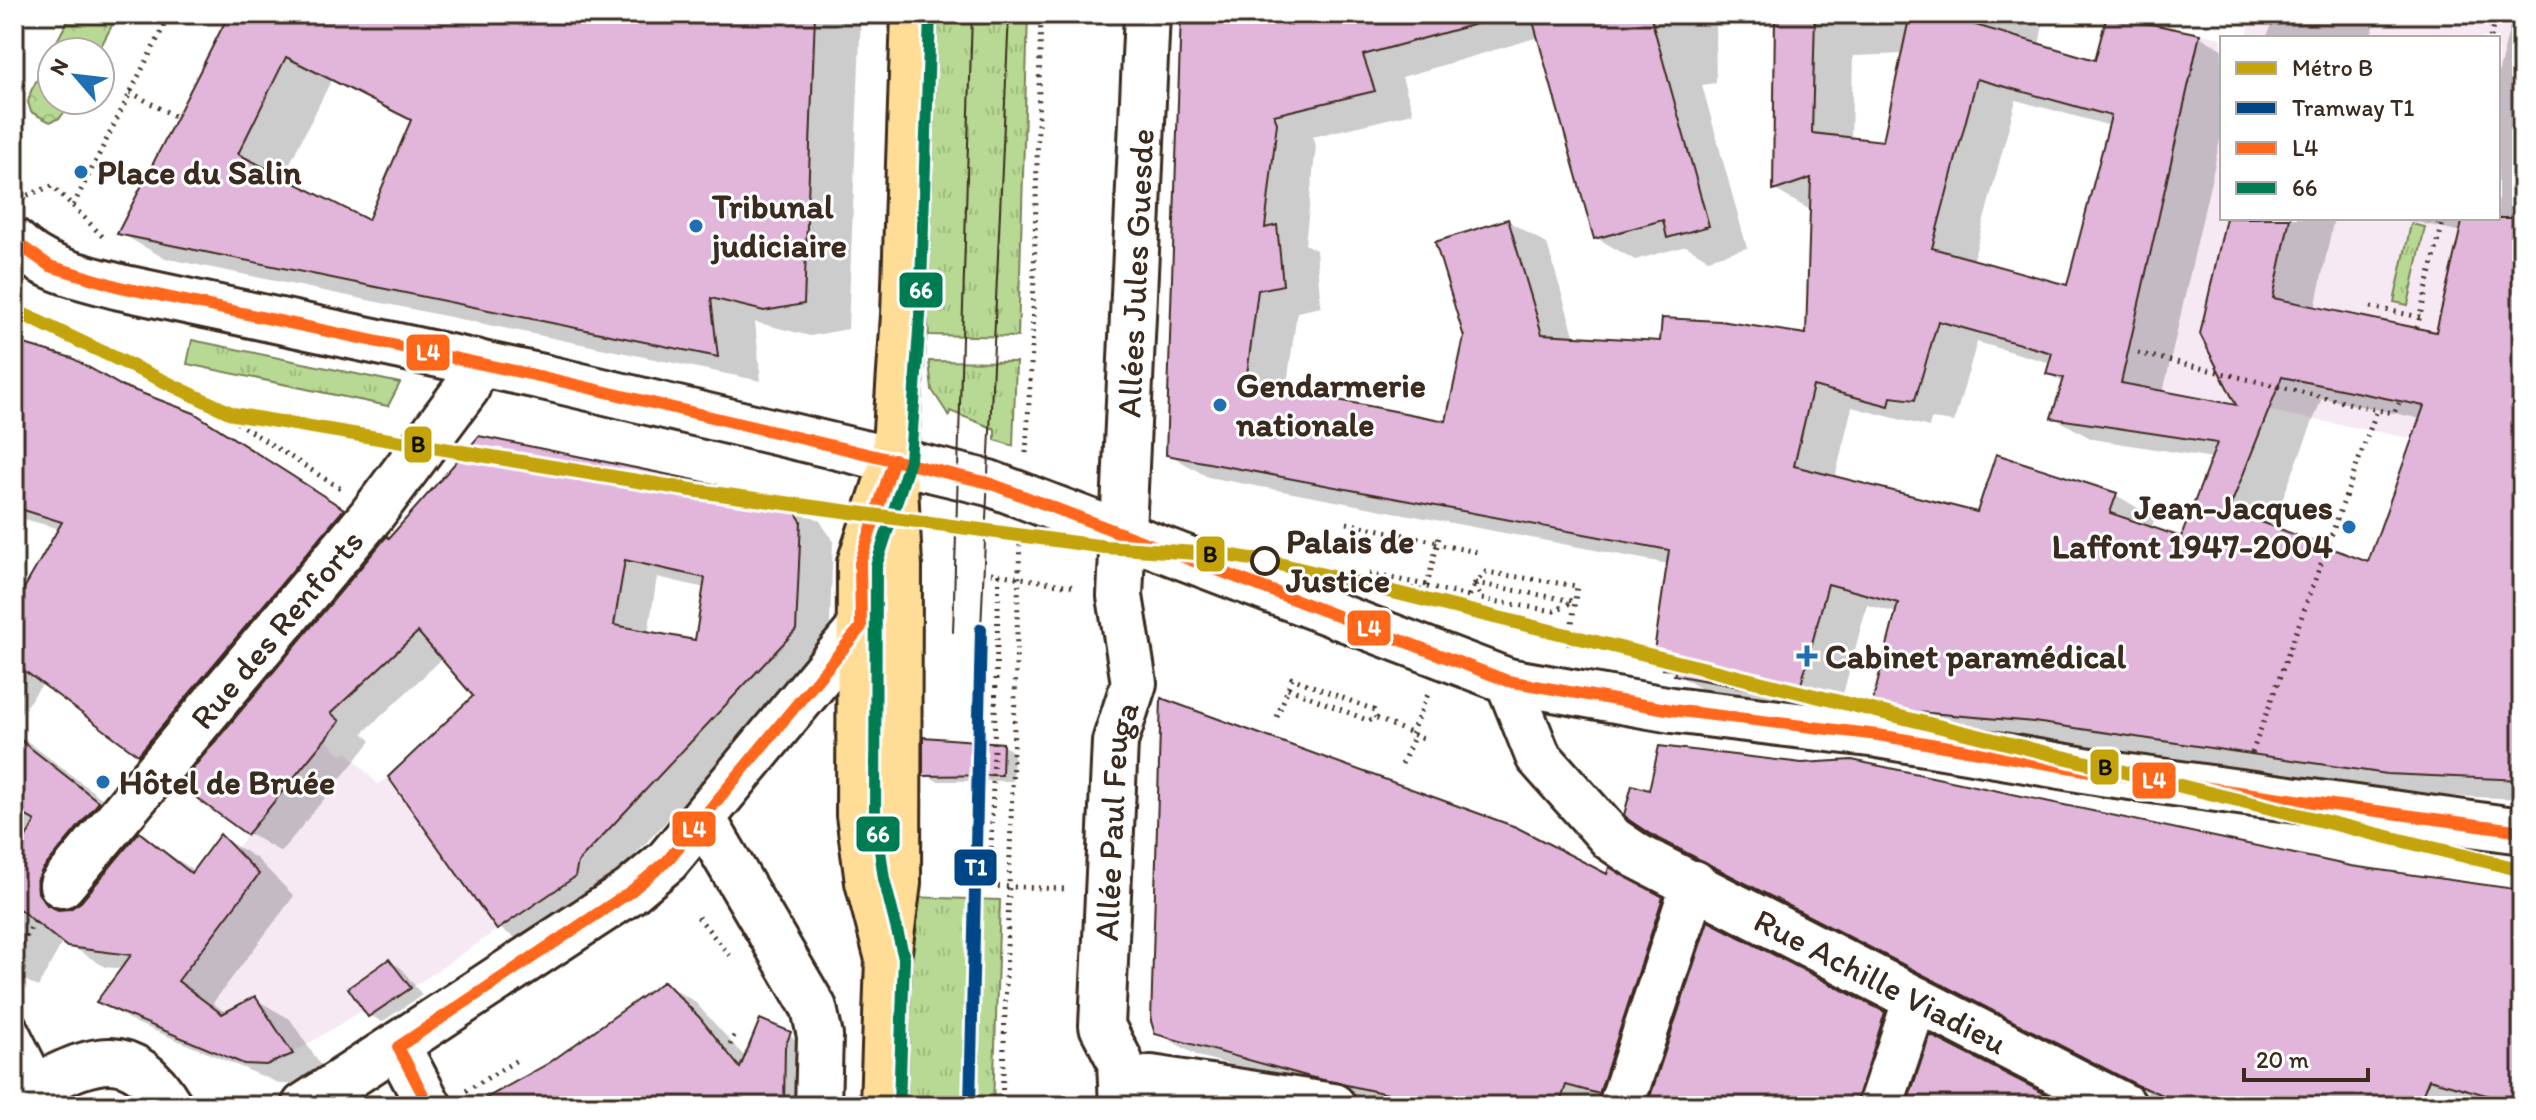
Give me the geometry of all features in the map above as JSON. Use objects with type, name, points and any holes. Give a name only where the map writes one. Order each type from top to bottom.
[{"type":"main road","points":[[883,1106],[888,959],[898,868],[899,566],[894,459],[904,315],[914,14]]},
{"type":"main road","points":[[888,959],[868,882],[859,815],[860,563],[894,459]]},
{"type":"street","name":"Allées Jules Guesde","points":[[1137,538],[1147,14]]},
{"type":"street","points":[[17,249],[61,271],[120,287],[476,362],[894,459],[1023,494],[1508,681],[1672,710],[1878,735],[2108,774],[2522,831]]},
{"type":"street","name":"Rue des Renforts","points":[[52,898],[371,516],[467,388],[476,362]]},
{"type":"street","name":"Allée Paul Feuga","points":[[1123,1095],[1120,1061],[1102,1026],[1115,742],[1134,683],[1120,596],[1137,538]]},
{"type":"street","points":[[304,1106],[630,892],[667,861],[861,627]]},
{"type":"street","name":"Rue Achille Viadieu","points":[[1508,681],[1538,756],[1612,839],[1637,856],[2124,1106]]},
{"type":"street","points":[[704,820],[814,1008],[820,1036],[818,1106]]},
{"type":"street","points":[[1621,1106],[1694,883]]},
{"type":"street","points":[[1880,1106],[1916,999]]},
{"type":"street","points":[[398,1047],[429,1106]]},
{"type":"street","points":[[29,1089],[99,1060],[135,1064],[156,1083],[170,1106]]},
{"type":"street","points":[[1123,1095],[1151,1078],[1333,1106]]},
{"type":"lane","points":[[14,1023],[29,1089]]},
{"type":"path","points":[[73,206],[170,14]]},
{"type":"path","points":[[1026,453],[1041,14]]},
{"type":"path","points":[[2491,36],[2496,15],[2522,19]]},
{"type":"path","points":[[130,92],[176,117]]},
{"type":"path","points":[[14,202],[52,186],[104,238]]},
{"type":"path","points":[[2417,328],[2444,220]]},
{"type":"path","points":[[2371,307],[2420,317]]},
{"type":"path","points":[[2138,353],[2377,410],[2394,413],[2399,403]]},
{"type":"path","points":[[156,371],[350,495],[371,516]]},
{"type":"path","points":[[2247,765],[2377,410]]},
{"type":"path","points":[[1347,523],[1438,542]]},
{"type":"path","points":[[1002,1106],[1021,576],[1020,529]]},
{"type":"path","points":[[1421,613],[1440,533]]},
{"type":"path","points":[[1391,536],[1478,552]]},
{"type":"path","points":[[1569,646],[1577,586],[1486,572],[1475,583],[1574,601]]},
{"type":"path","points":[[991,573],[1120,596]]},
{"type":"path","points":[[999,574],[990,886],[1106,890]]},
{"type":"path","points":[[1368,578],[1469,596]]},
{"type":"path","points":[[1481,599],[1554,611],[1574,601]]},
{"type":"path","points":[[1277,717],[1292,678],[1374,710],[1376,718]]},
{"type":"path","points":[[1288,688],[1369,721],[1376,718],[1426,740],[1411,736],[1402,764]]},
{"type":"path","points":[[14,958],[52,898]]},
{"type":"path","points":[[730,1045],[736,1031]]},
{"type":"path","points":[[476,1085],[517,1060]]},
{"type":"shaded area","points":[[2249,14],[2522,14],[2522,353],[2451,446],[2072,373],[2164,27],[2220,38],[2220,220],[2500,220],[2500,36],[2248,36]]},
{"type":"shaded area","points":[[325,739],[342,755],[347,752],[378,784],[387,778],[497,930],[369,1017],[363,1010],[293,1053],[259,1066],[236,1062],[96,1002],[159,916],[236,849]]},
{"type":"green space","points":[[71,14],[118,14],[106,36],[60,36]]},
{"type":"green space","points":[[937,14],[1028,14],[1018,337],[929,335],[926,303]]},
{"type":"green space","points":[[36,81],[36,115],[31,112],[28,102]]},
{"type":"green space","points":[[39,116],[61,116],[60,118],[50,122]]},
{"type":"green space","points":[[2411,224],[2425,227],[2408,305],[2394,302]]},
{"type":"green space","points":[[192,340],[400,383],[388,406],[187,364]]},
{"type":"green space","points":[[929,361],[1016,362],[1013,446],[995,440],[995,429],[950,411],[949,416],[932,390]]},
{"type":"green space","points":[[909,897],[1000,900],[993,1106],[903,1106]]},
{"type":"building","points":[[229,14],[815,14],[804,304],[764,311],[711,298],[718,357],[117,234]],"holes":[[[286,57],[411,120],[368,220],[238,154]]]},
{"type":"building","points":[[1181,14],[1474,14],[1476,24],[1363,55],[1375,91],[1274,115],[1277,123],[1265,228],[1277,225],[1283,285],[1258,290],[1246,382],[1446,421],[1464,337],[1435,242],[1508,219],[1542,334],[1660,341],[1662,318],[1720,321],[1806,334],[1811,178],[1773,191],[1775,14],[1815,14],[1812,133],[1883,141],[1910,14],[1938,14],[2095,60],[2107,15],[2200,34],[2121,383],[2236,405],[2200,334],[2226,220],[2290,220],[2273,298],[2436,332],[2463,220],[2522,218],[2522,780],[2387,774],[2034,722],[1871,708],[1898,603],[1828,584],[1800,688],[1768,683],[1767,692],[1674,675],[1676,670],[1662,669],[1665,653],[1654,651],[1669,550],[1166,455]],"holes":[[[1977,79],[2111,116],[2067,285],[1932,248]],[[1938,321],[2052,353],[2046,374],[2064,378],[2051,418],[2217,443],[2181,537],[2110,513],[2117,493],[1996,454],[1977,512],[1794,466],[1813,386],[1889,406],[1891,397],[1915,400]],[[2282,377],[2424,406],[2368,562],[2229,510]]]},
{"type":"building","points":[[1531,14],[1650,14],[1709,226],[1667,238],[1663,220],[1594,239]]},
{"type":"building","points":[[14,341],[72,358],[120,385],[194,413],[344,509],[138,755],[14,663],[14,606],[62,522],[14,507]]},
{"type":"building","points":[[479,436],[787,499],[801,521],[796,630],[578,862],[575,877],[497,930],[388,777],[473,696],[418,632],[331,713],[340,721],[247,835],[179,785],[387,536],[389,538]],"holes":[[[625,560],[705,578],[695,640],[614,625]]]},
{"type":"building","points":[[1161,698],[1516,827],[1607,874],[1609,867],[1663,897],[1599,1094],[1566,1085],[1559,1106],[1442,1106],[1310,1077],[1155,1034],[1151,1021]]},
{"type":"building","points":[[14,735],[99,802],[42,870],[37,881],[38,893],[47,905],[58,910],[70,909],[81,902],[139,832],[191,873],[220,834],[259,874],[178,981],[222,1014],[255,996],[293,1054],[266,1065],[244,1064],[96,1002],[131,955],[67,947],[14,905],[14,860],[35,821],[14,809]]},
{"type":"building","points":[[923,737],[1003,743],[1002,775],[923,776]]},
{"type":"building","points":[[1659,746],[1802,763],[1852,760],[2351,866],[2522,890],[2522,1105],[2429,1079],[2418,1106],[2192,1106],[2139,1086],[1650,834],[1629,820],[1624,815],[1632,785],[1649,790]]},
{"type":"building","points":[[1708,921],[1885,1012],[1856,1106],[1647,1106]]},
{"type":"building","points":[[389,959],[411,988],[368,1017],[348,988]]},
{"type":"building","points":[[664,981],[700,1018],[740,1068],[760,1019],[791,1032],[785,1047],[784,1106],[472,1106],[549,1063]]},
{"type":"building","points":[[1930,1035],[2069,1106],[1906,1106]]},
{"type":"tram line","points":[[953,632],[972,14]]},
{"type":"tram line","points":[[981,629],[1009,14]]},
{"type":"tram line","name":"T1","points":[[970,1106],[981,629]]},
{"type":"metro line","name":"B","points":[[14,310],[233,414],[698,491],[1105,547],[1227,555],[1275,563],[2522,870]]},
{"type":"transit line","name":"66","points":[[899,1106],[904,958],[884,879],[875,814],[876,566],[910,460],[920,316],[930,15]]},
{"type":"transit line","name":"L4","points":[[14,241],[50,266],[120,287],[543,377],[989,483],[1508,681],[1672,710],[1878,735],[2108,774],[2522,831]]},
{"type":"transit line","name":"L4","points":[[429,1106],[398,1047],[630,892],[667,861],[861,627],[860,563],[894,459]]},
{"type":"place","name":"Place du Salin","points":[[81,172]]},
{"type":"place","name":"Tribunal judiciaire","points":[[696,226]]},
{"type":"place","name":"Gendarmerie nationale","points":[[1220,405]]},
{"type":"place","name":"Jean-Jacques Laffont 1947-2004","points":[[2349,527]]},
{"type":"place","name":"Palais de Justice","points":[[1265,561]]},
{"type":"place","name":"Cabinet paramédical","points":[[1807,656]]},
{"type":"place","name":"Hôtel de Bruée","points":[[103,782]]}]
